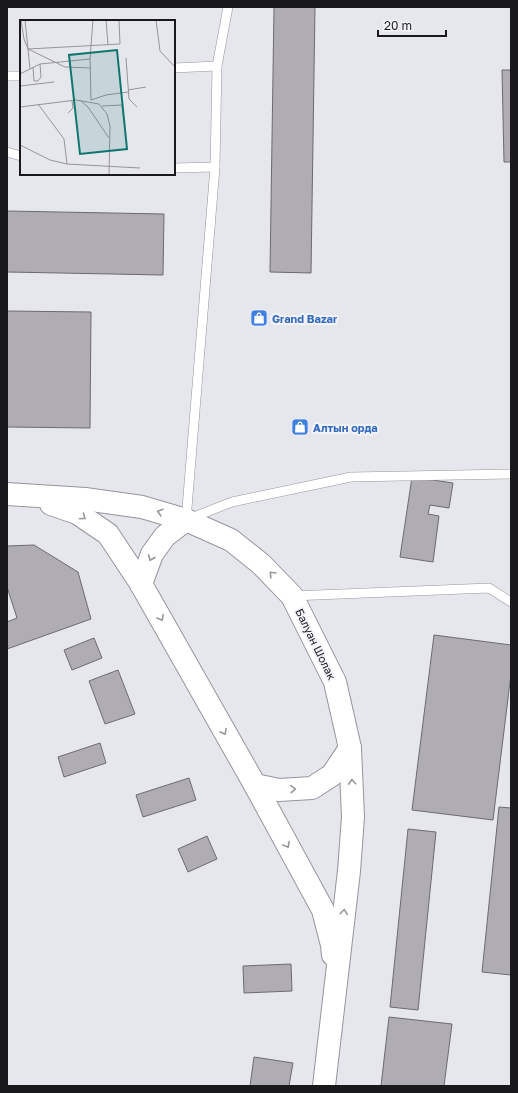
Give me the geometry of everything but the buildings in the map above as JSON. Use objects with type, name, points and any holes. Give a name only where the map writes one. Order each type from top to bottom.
[{"type":"main road","name":"Балуан Шолак","points":[[14,494],[85,499],[142,506],[186,520],[232,540],[261,564],[292,596],[336,682],[350,748],[354,817],[334,992]]},
{"type":"main road","points":[[14,494],[77,513],[108,534],[141,584],[255,785],[323,910],[332,945],[334,992],[324,1086]]},
{"type":"main road","points":[[141,584],[152,554],[165,536],[186,520]]},
{"type":"main road","points":[[255,785],[279,790],[312,788],[332,775],[350,748]]},
{"type":"lane","points":[[228,7],[217,66],[215,167],[186,520],[232,502],[351,477],[511,474]]},
{"type":"lane","points":[[175,68],[217,66]]},
{"type":"lane","points":[[7,76],[20,76]]},
{"type":"lane","points":[[7,152],[20,156]]},
{"type":"lane","points":[[175,168],[215,167]]},
{"type":"lane","points":[[292,596],[489,588],[511,602]]},
{"type":"place","name":"Grand Bazar","points":[[259,318]]},
{"type":"place","name":"Алтын орда","points":[[300,427]]}]
